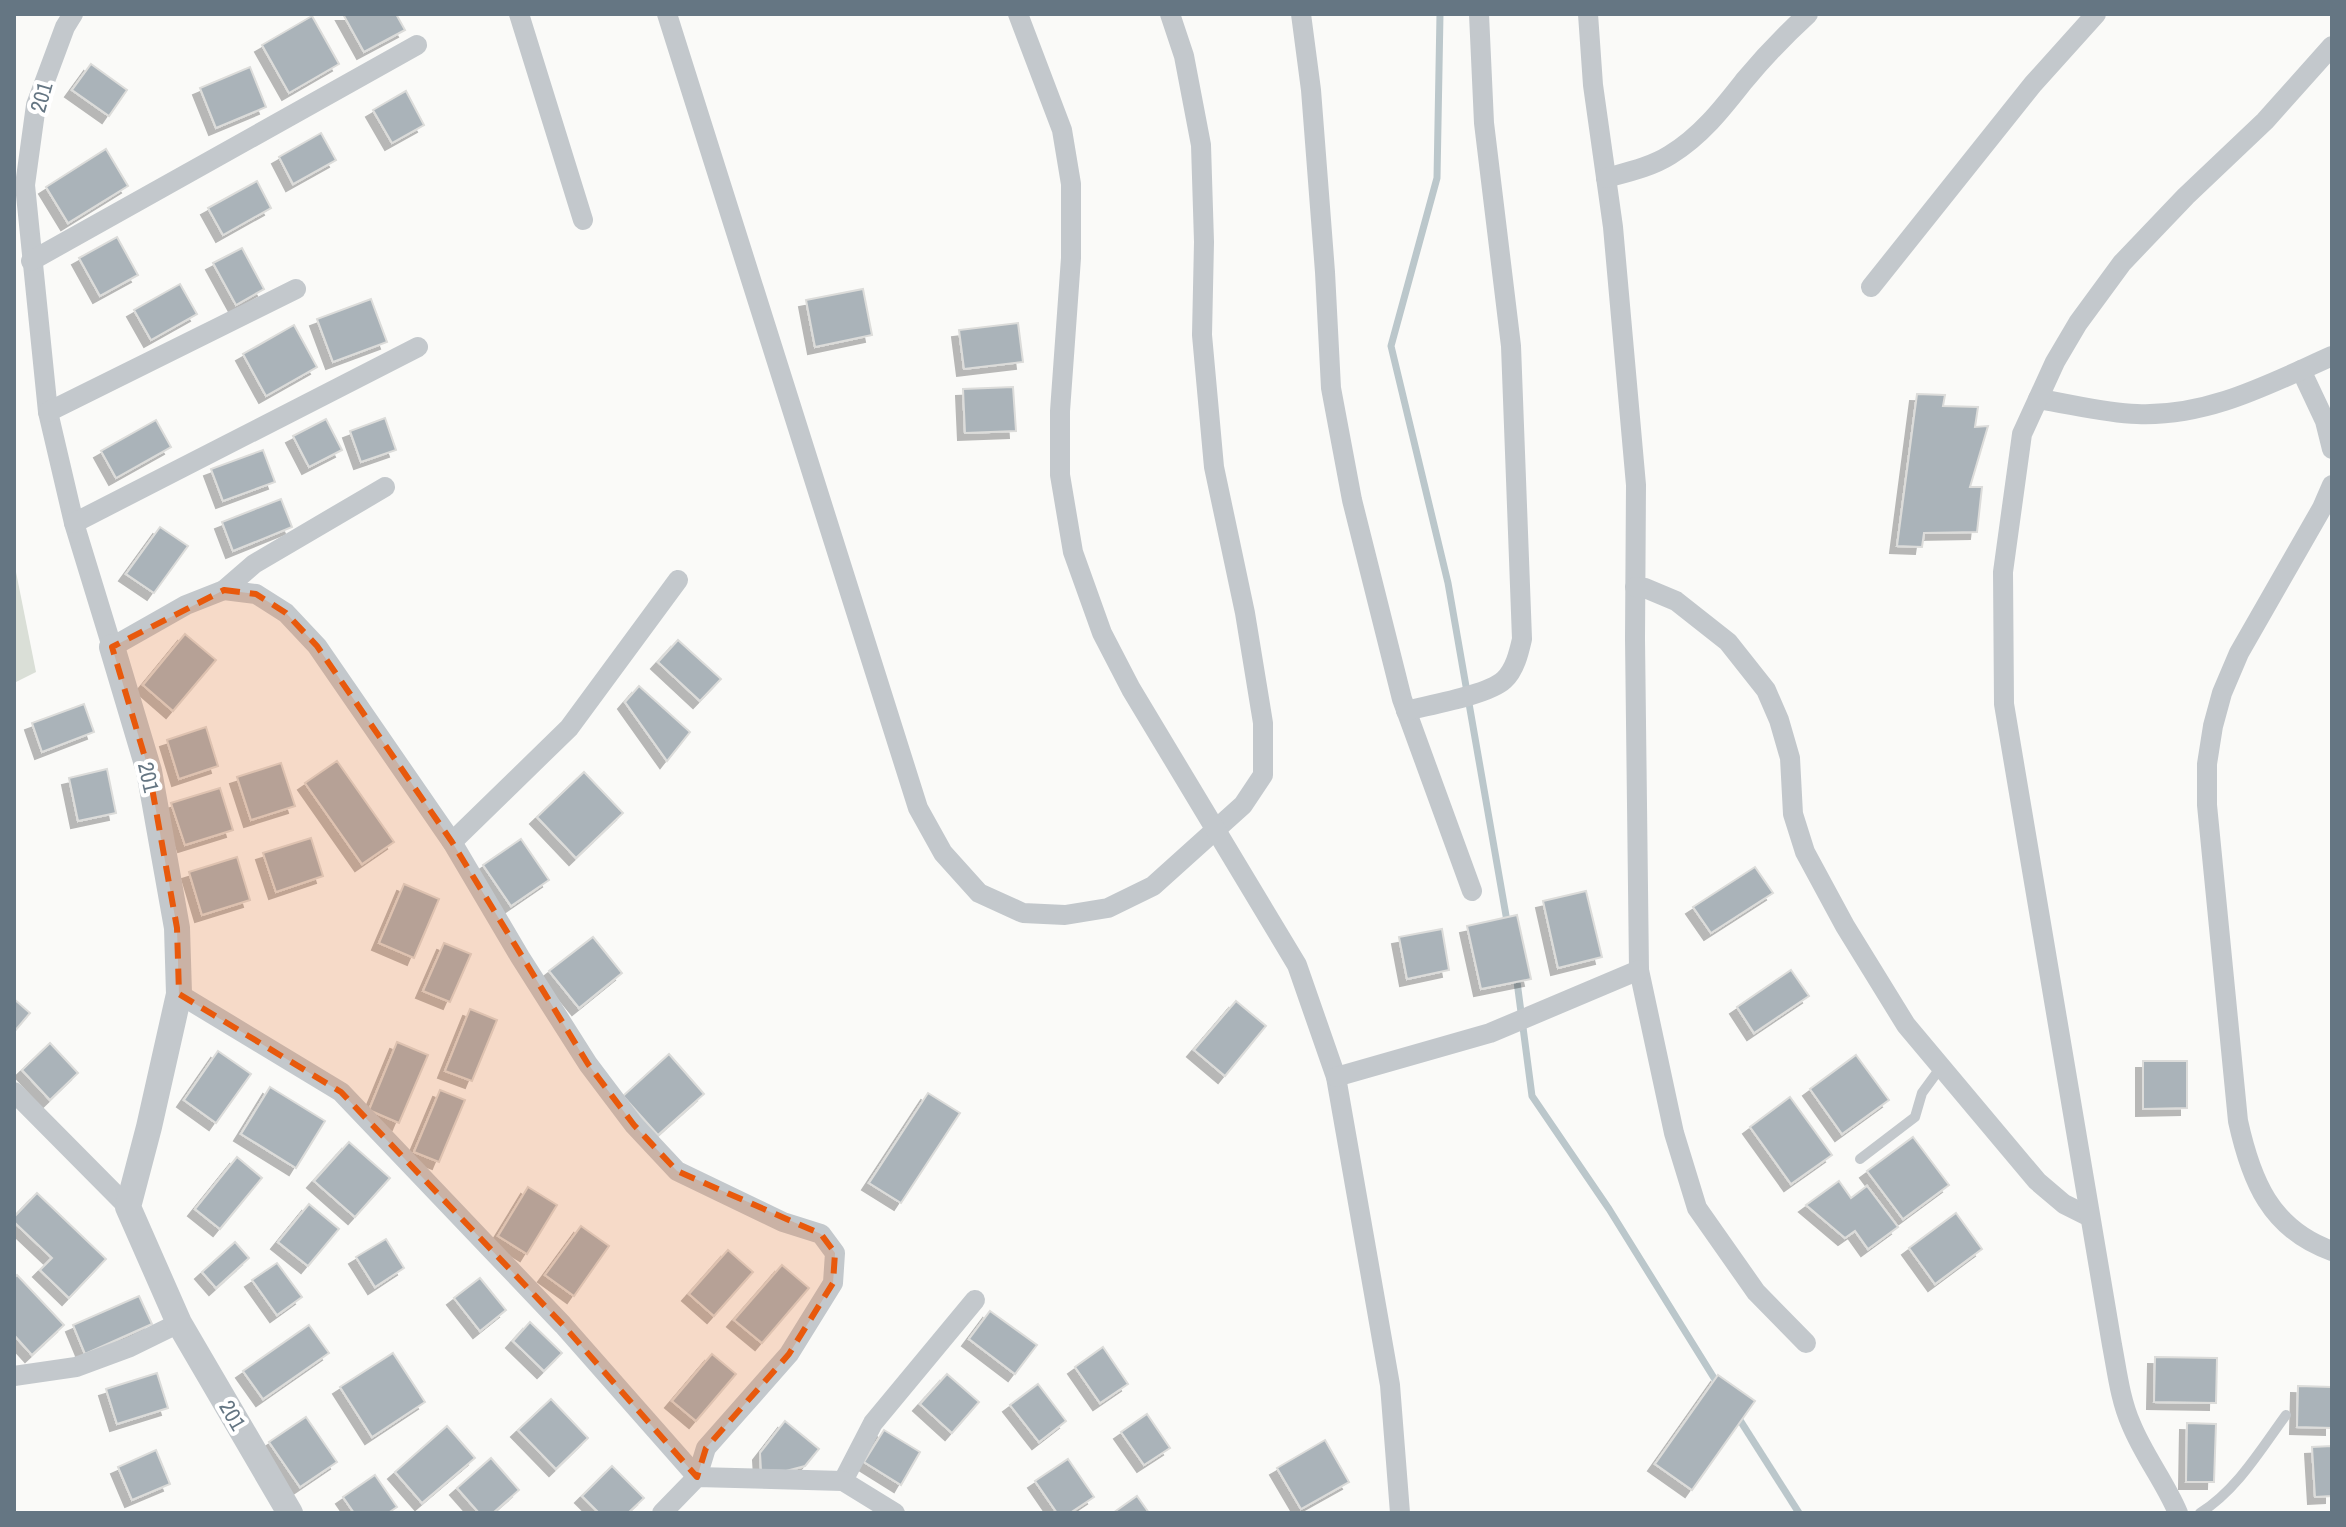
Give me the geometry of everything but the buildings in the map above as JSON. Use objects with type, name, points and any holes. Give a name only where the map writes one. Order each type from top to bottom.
[{"type":"street","name":"201","points":[[73,14],[65,27],[36,105],[25,185],[48,412],[74,523],[149,771],[177,928],[179,994],[128,1207],[179,1323],[290,1513]]},
{"type":"street","points":[[519,14],[583,220]]},
{"type":"street","points":[[667,14],[918,808],[943,853],[979,893],[1023,913],[1065,915],[1108,908],[1153,886],[1243,805],[1263,775],[1263,723],[1245,613],[1214,467],[1202,335],[1204,242],[1201,145],[1184,56],[1170,14]]},
{"type":"street","points":[[1018,14],[1062,130],[1071,184],[1071,258],[1060,411],[1060,475],[1073,552],[1102,633],[1131,689],[1297,965],[1336,1077],[1390,1385],[1400,1513]]},
{"type":"street","points":[[1301,14],[1311,90],[1331,388],[1352,500],[1406,711],[1472,891]]},
{"type":"street","points":[[1406,711],[1486,690],[1505,680],[1516,662],[1522,639],[1511,346],[1484,123],[1479,14]]},
{"type":"street","points":[[1588,14],[1593,85],[1613,227],[1636,485],[1639,970],[1674,1133],[1697,1208],[1756,1292],[1806,1343]]},
{"type":"street","points":[[1606,178],[1643,168],[1669,156],[1698,134],[1787,33],[1808,14]]},
{"type":"street","points":[[1871,287],[2033,84],[2096,14]]},
{"type":"street","points":[[31,261],[417,45]]},
{"type":"street","points":[[2178,1513],[2129,1421],[2112,1345],[2004,704],[2003,572],[2022,434],[2055,362],[2078,323],[2122,263],[2186,196],[2265,121],[2332,46]]},
{"type":"street","points":[[48,412],[296,289]]},
{"type":"street","points":[[74,523],[418,347]]},
{"type":"street","points":[[2038,399],[2136,414],[2179,413],[2247,395],[2332,356]]},
{"type":"street","points":[[2301,370],[2325,421],[2332,449]]},
{"type":"street","points":[[2332,485],[2239,653],[2222,693],[2207,764],[2207,805],[2238,1121],[2246,1159],[2271,1209],[2297,1232],[2332,1251]]},
{"type":"street","points":[[112,647],[186,605],[224,590],[254,564],[385,487]]},
{"type":"street","points":[[452,842],[569,728],[678,580]]},
{"type":"street","points":[[1635,587],[1676,601],[1728,642],[1766,690],[1790,758],[1793,814],[1805,852],[1845,926],[1906,1025],[1941,1067],[2037,1181],[2064,1204],[2090,1217]]},
{"type":"street","points":[[224,590],[256,594],[286,613],[317,646],[452,842],[588,1064],[677,1171],[783,1222],[821,1234],[835,1253],[833,1283],[789,1354],[706,1448],[697,1477],[662,1513]]},
{"type":"street","points":[[1336,1077],[1490,1033],[1639,970]]},
{"type":"street","points":[[179,994],[341,1092],[563,1325],[697,1477],[843,1481],[895,1513]]},
{"type":"street","points":[[17,1099],[128,1207]]},
{"type":"street","points":[[843,1481],[873,1423],[975,1300]]},
{"type":"street","points":[[14,1376],[76,1367],[130,1347],[179,1323]]},
{"type":"lane","points":[[1860,1159],[1915,1117],[1922,1093],[1941,1067]]},
{"type":"lane","points":[[2200,1513],[2215,1504],[2246,1469],[2286,1415]]},
{"type":"highlighted area","points":[[224,590],[256,594],[286,613],[317,646],[452,842],[588,1064],[634,1125],[677,1171],[821,1234],[835,1253],[833,1283],[789,1354],[706,1448],[697,1477],[563,1325],[341,1092],[179,994],[177,928],[149,771],[112,647]]},
{"type":"shaded area","points":[[14,562],[36,672],[14,683]]},
{"type":"waterway","points":[[1440,14],[1437,178],[1391,346],[1448,583],[1508,927]]},
{"type":"waterway","points":[[1516,974],[1532,1096],[1609,1209],[1719,1386]]},
{"type":"waterway","points":[[1736,1414],[1799,1513]]}]
